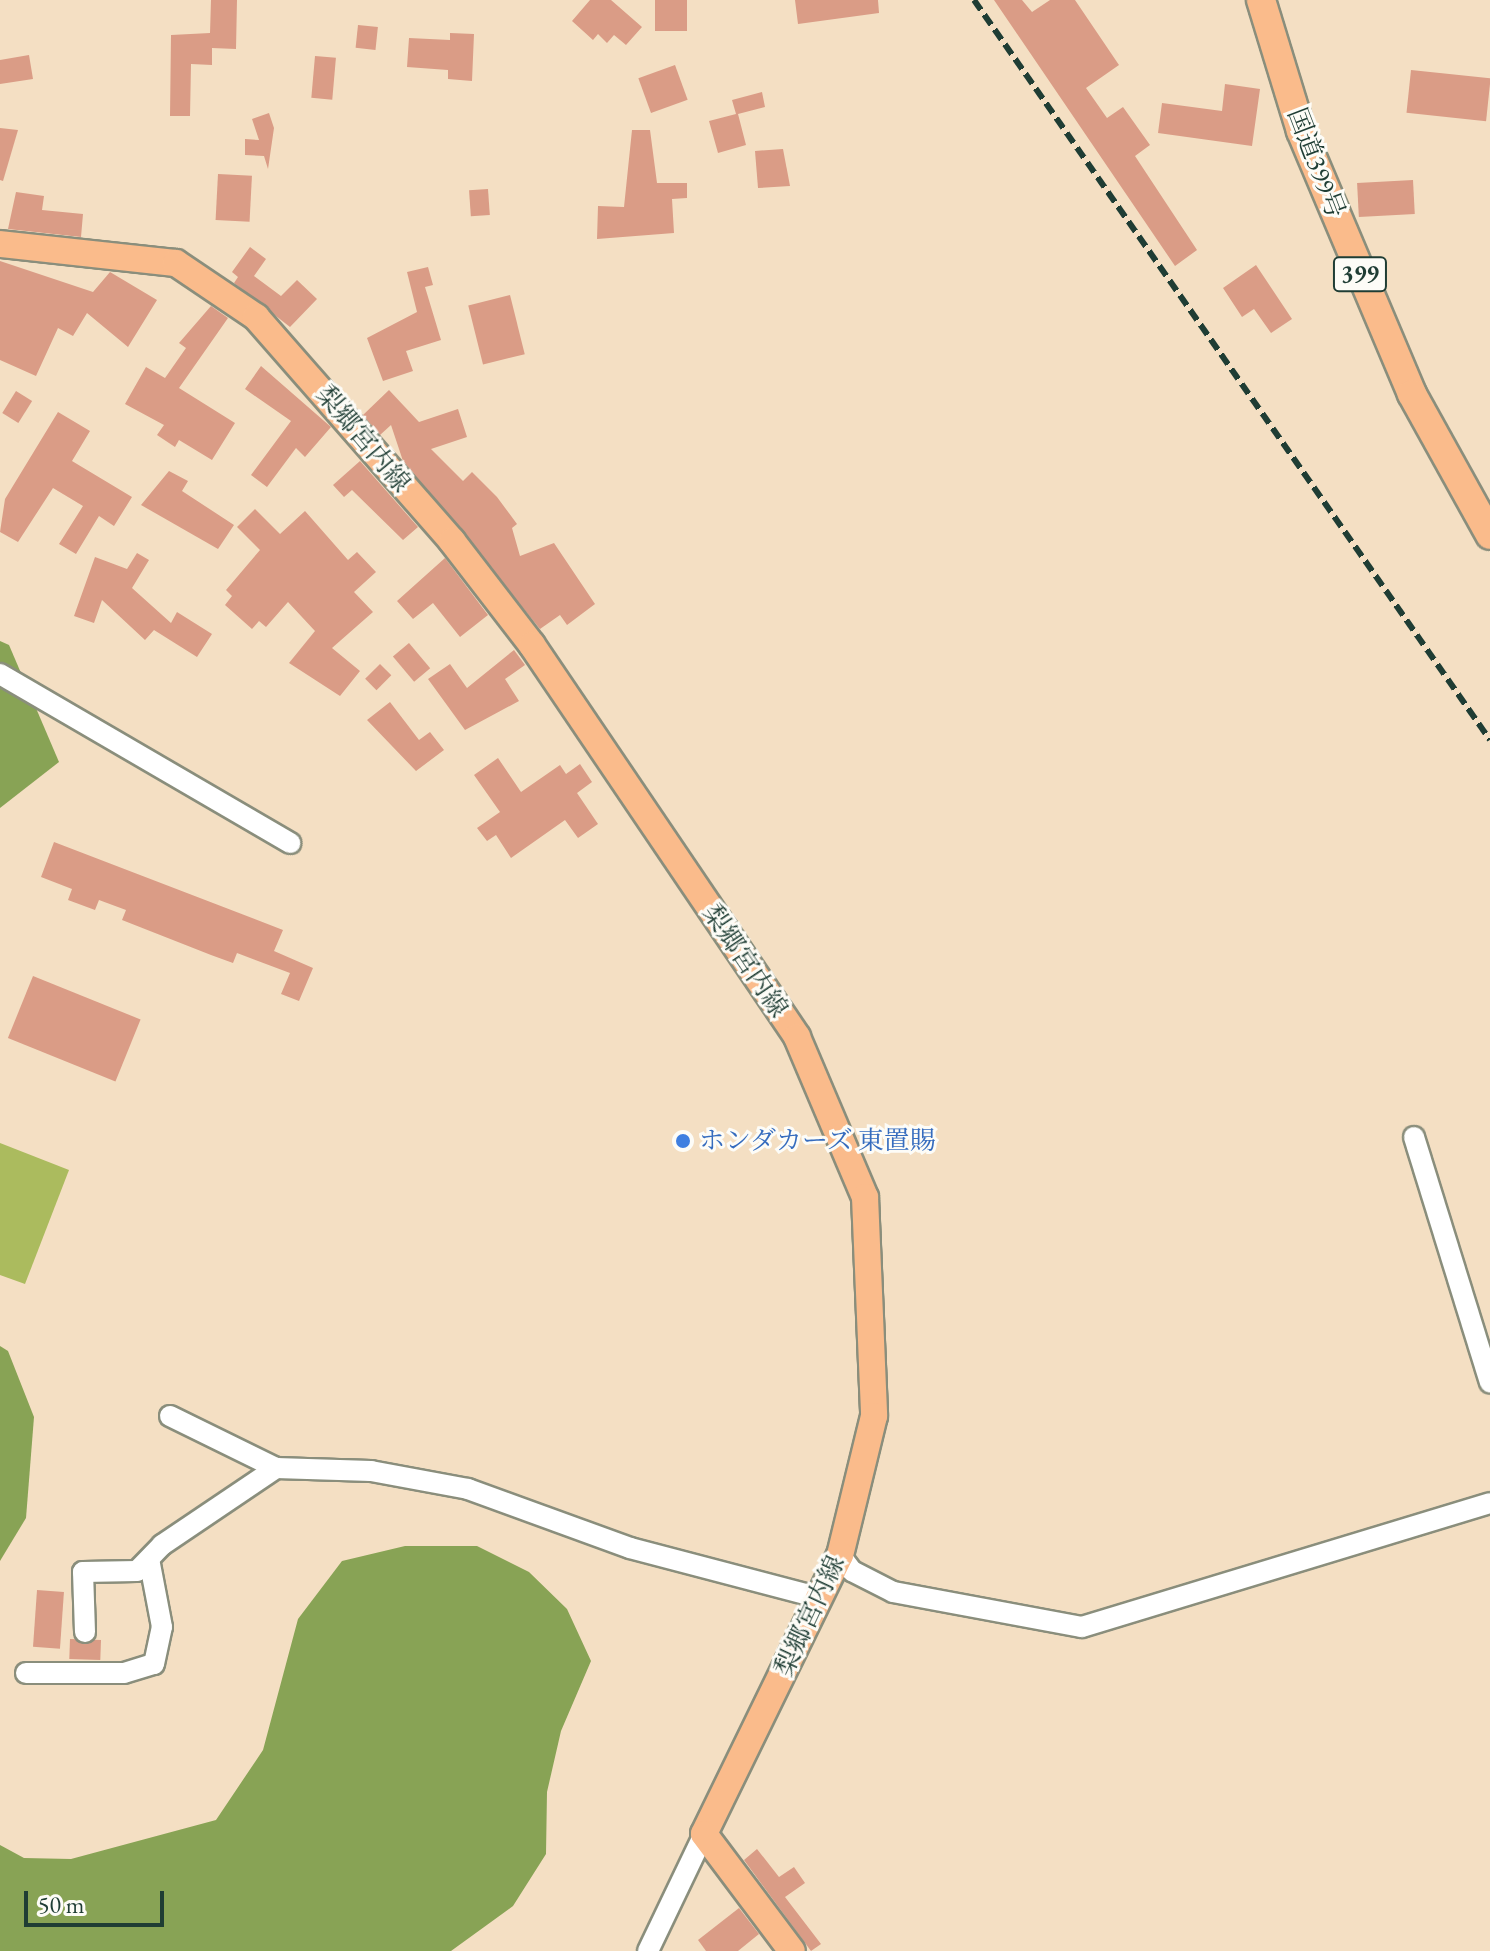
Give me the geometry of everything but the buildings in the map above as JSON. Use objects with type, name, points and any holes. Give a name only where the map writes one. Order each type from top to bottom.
[{"type":"highway","name":"国道399号","points":[[1261,0],[1301,131],[1412,394],[1490,535]]},
{"type":"main road","name":"梨郷宮内線","points":[[0,244],[176,263],[256,317],[452,541],[532,645],[797,1037],[865,1197],[874,1416],[840,1555],[704,1834]]},
{"type":"main road","points":[[704,1834],[792,1951]]},
{"type":"street","points":[[0,674],[290,843]]},
{"type":"street","points":[[1414,1137],[1490,1383]]},
{"type":"street","points":[[170,1416],[276,1468],[371,1471],[468,1489],[630,1548],[820,1598]]},
{"type":"street","points":[[26,1673],[124,1673],[154,1664],[162,1627],[150,1564],[162,1545],[276,1468]]},
{"type":"street","points":[[840,1555],[852,1571],[893,1592],[1082,1627],[1490,1503]]},
{"type":"street","points":[[85,1632],[83,1572],[150,1564]]},
{"type":"street","points":[[648,1951],[704,1834]]},
{"type":"green space","points":[[0,641],[9,645],[59,762],[0,808]]},
{"type":"green space","points":[[0,1143],[69,1170],[25,1284],[0,1275]]},
{"type":"green space","points":[[0,1346],[8,1351],[34,1417],[26,1518],[0,1561]]},
{"type":"green space","points":[[405,1546],[477,1546],[529,1572],[567,1609],[591,1661],[561,1731],[547,1792],[546,1854],[513,1906],[451,1951],[0,1951],[0,1845],[24,1858],[71,1859],[216,1820],[263,1750],[298,1619],[342,1561]]},
{"type":"railway","points":[[974,0],[1490,740]]},
{"type":"place","name":"ホンダカーズ 東置賜","points":[[683,1141]]}]
